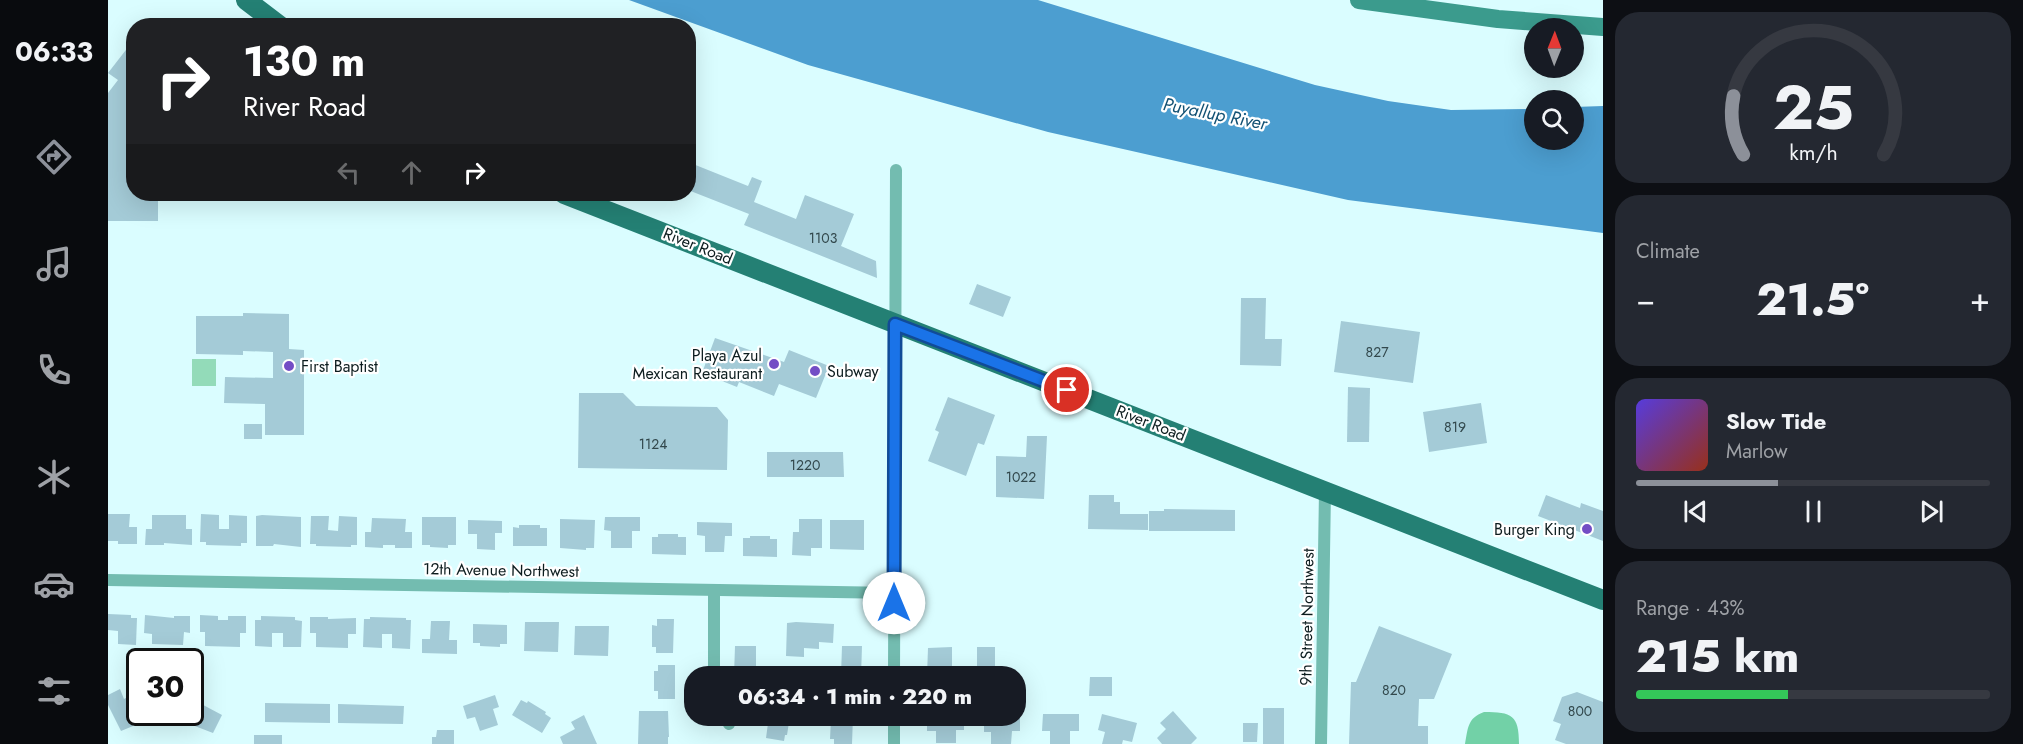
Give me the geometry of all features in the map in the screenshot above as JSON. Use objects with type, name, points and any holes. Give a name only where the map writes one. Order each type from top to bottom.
[{"type":"main road","points":[[246,0],[270,18]]},
{"type":"main road","name":"River Road","points":[[582,201],[1603,600]]},
{"type":"street","points":[[1359,0],[1498,19],[1603,27]]},
{"type":"street","points":[[894,666],[896,170]]},
{"type":"street","name":"9th Street Northwest","points":[[1321,744],[1325,490]]},
{"type":"street","name":"12th Avenue Northwest","points":[[108,580],[894,593]]},
{"type":"street","points":[[714,590],[714,666]]},
{"type":"street","points":[[894,726],[894,744]]},
{"type":"green space","points":[[192,359],[216,359],[216,386],[192,386]]},
{"type":"green space","points":[[1484,712],[1507,714],[1512,717],[1519,734],[1519,744],[1465,744],[1471,721]]},
{"type":"water","name":"Puyallup River","points":[[629,0],[1038,0],[1315,85],[1388,101],[1451,110],[1524,109],[1524,150],[1584,150],[1584,107],[1603,106],[1603,233],[1348,200],[1048,132],[808,65],[696,24],[696,18],[679,18]]},
{"type":"building","points":[[126,50],[126,201],[158,201],[158,221],[108,221],[108,93],[118,80],[108,73]]},
{"type":"building","points":[[696,165],[748,186],[752,177],[762,181],[754,202],[796,219],[805,195],[854,214],[841,246],[876,261],[877,278],[744,225],[749,214],[696,193]]},
{"type":"building","points":[[977,284],[1011,297],[1003,317],[969,304]]},
{"type":"building","points":[[1241,298],[1266,298],[1265,339],[1282,339],[1281,366],[1240,365]]},
{"type":"building","name":"First Baptist","points":[[243,313],[289,314],[289,349],[304,350],[304,435],[265,435],[265,404],[224,403],[225,377],[273,378],[273,352],[243,351],[243,355],[196,354],[196,316],[243,316]]},
{"type":"building","points":[[1341,321],[1420,332],[1413,383],[1334,372]]},
{"type":"building","points":[[715,338],[784,362],[789,350],[829,366],[816,398],[779,384],[774,396],[739,382],[737,387],[702,373]]},
{"type":"building","points":[[1348,387],[1370,388],[1369,442],[1347,442]]},
{"type":"building","points":[[579,393],[623,393],[636,406],[717,407],[728,420],[727,470],[578,468]]},
{"type":"building","points":[[948,397],[995,415],[984,445],[978,443],[966,476],[928,461],[939,432],[935,430]]},
{"type":"building","points":[[1481,403],[1487,443],[1429,452],[1423,412]]},
{"type":"building","points":[[244,424],[262,424],[262,439],[244,439]]},
{"type":"building","points":[[1027,436],[1047,436],[1044,499],[996,497],[996,456],[1026,457]]},
{"type":"building","points":[[767,452],[843,452],[844,477],[767,477]]},
{"type":"building","points":[[1089,495],[1114,495],[1114,502],[1120,502],[1120,514],[1148,514],[1148,530],[1088,529]]},
{"type":"building","name":"Burger King","points":[[1546,495],[1580,508],[1581,503],[1603,511],[1603,541],[1538,516]]},
{"type":"building","points":[[1164,509],[1235,510],[1235,531],[1149,531],[1149,511],[1164,511]]},
{"type":"building","points":[[108,514],[130,514],[129,527],[137,527],[137,544],[118,544],[118,541],[108,541]]},
{"type":"building","points":[[201,514],[219,515],[219,529],[229,529],[229,515],[247,516],[247,543],[241,543],[241,546],[206,545],[206,542],[200,542]]},
{"type":"building","points":[[152,515],[186,515],[186,529],[192,529],[192,545],[164,543],[164,545],[145,545],[146,529],[152,529]]},
{"type":"building","points":[[256,516],[301,517],[301,547],[274,544],[273,546],[256,546]]},
{"type":"building","points":[[311,516],[329,516],[328,530],[338,531],[339,516],[357,517],[357,545],[351,545],[351,547],[310,544]]},
{"type":"building","points":[[422,517],[456,517],[456,545],[448,545],[448,548],[422,545]]},
{"type":"building","points":[[605,517],[640,517],[640,531],[632,531],[632,548],[611,548],[611,531],[604,530]]},
{"type":"building","points":[[372,518],[406,519],[405,532],[412,532],[412,548],[395,548],[395,545],[383,545],[383,548],[365,547],[365,532],[371,532]]},
{"type":"building","points":[[560,519],[595,520],[594,548],[586,548],[586,550],[560,548]]},
{"type":"building","points":[[799,519],[822,519],[822,548],[811,548],[811,556],[792,555],[793,532],[799,532]]},
{"type":"building","points":[[468,520],[502,521],[502,533],[495,533],[495,550],[477,549],[477,534],[468,534]]},
{"type":"building","points":[[830,520],[864,520],[864,550],[830,549]]},
{"type":"building","points":[[697,522],[732,523],[732,536],[725,536],[724,552],[705,552],[705,536],[697,535]]},
{"type":"building","points":[[519,525],[540,525],[540,528],[547,528],[547,546],[513,546],[513,527],[519,528]]},
{"type":"building","points":[[658,534],[678,534],[678,537],[686,537],[686,555],[652,554],[652,537],[658,537]]},
{"type":"building","points":[[750,536],[770,536],[770,539],[777,539],[777,557],[743,556],[743,538],[750,538]]},
{"type":"building","points":[[108,614],[131,615],[131,618],[137,618],[136,645],[118,644],[118,631],[108,630]]},
{"type":"building","points":[[145,615],[174,618],[174,616],[190,616],[190,633],[184,632],[183,645],[152,644],[152,634],[144,633]]},
{"type":"building","points":[[200,615],[218,616],[218,620],[228,620],[228,616],[246,616],[246,633],[240,633],[240,647],[205,646],[205,632],[200,632]]},
{"type":"building","points":[[261,616],[295,617],[295,620],[302,621],[301,647],[283,647],[283,633],[272,633],[272,647],[255,646],[255,620],[261,620]]},
{"type":"building","points":[[310,617],[356,618],[356,634],[348,634],[348,648],[316,647],[316,633],[310,633]]},
{"type":"building","points":[[370,617],[411,620],[410,649],[392,648],[392,634],[382,634],[382,648],[363,647],[364,619],[370,619]]},
{"type":"building","points":[[657,619],[674,619],[673,653],[656,653],[656,647],[652,647],[652,625],[657,626]]},
{"type":"building","points":[[431,621],[450,621],[449,640],[457,640],[457,654],[422,653],[422,639],[430,639]]},
{"type":"building","points":[[525,622],[559,622],[558,652],[524,651]]},
{"type":"building","points":[[787,623],[834,624],[833,643],[819,642],[819,649],[804,648],[804,657],[786,656]]},
{"type":"building","points":[[473,624],[507,625],[507,644],[500,644],[500,647],[480,646],[480,643],[473,643]]},
{"type":"building","points":[[575,626],[609,626],[608,656],[574,655]]},
{"type":"building","points":[[1379,626],[1452,654],[1434,699],[1419,699],[1418,726],[1428,726],[1428,744],[1349,744],[1351,682],[1356,682]]},
{"type":"building","points":[[735,646],[756,646],[756,666],[734,666]]},
{"type":"building","points":[[842,646],[862,646],[861,666],[841,666]]},
{"type":"building","points":[[952,647],[952,666],[927,666],[928,648]]},
{"type":"building","points":[[977,647],[995,647],[995,666],[977,666]]},
{"type":"building","points":[[658,665],[675,665],[675,699],[658,699],[658,691],[654,691],[654,671],[658,671]]},
{"type":"building","points":[[1090,677],[1112,677],[1112,696],[1089,696]]},
{"type":"building","points":[[120,689],[124,699],[126,698],[126,726],[133,726],[121,731],[108,705],[108,695]]},
{"type":"building","points":[[1577,692],[1603,702],[1603,744],[1566,744],[1555,740],[1561,724],[1553,721],[1562,697]]},
{"type":"building","points":[[495,695],[499,707],[493,709],[498,725],[480,731],[475,717],[467,719],[463,706]]},
{"type":"building","points":[[521,700],[527,703],[528,701],[546,712],[545,714],[551,718],[542,733],[512,715]]},
{"type":"building","points":[[265,703],[330,704],[330,723],[265,722]]},
{"type":"building","points":[[338,704],[404,706],[403,724],[338,723]]},
{"type":"building","points":[[204,705],[222,715],[213,733],[195,726],[204,726]]},
{"type":"building","points":[[1263,708],[1284,708],[1284,744],[1263,744]]},
{"type":"building","points":[[639,711],[668,711],[668,744],[638,744]]},
{"type":"building","points":[[1173,711],[1197,738],[1191,744],[1162,744],[1157,738],[1166,729],[1160,723]]},
{"type":"building","points":[[1043,714],[1079,714],[1079,731],[1070,731],[1070,744],[1050,744],[1050,731],[1042,731]]},
{"type":"building","points":[[1102,714],[1137,723],[1132,742],[1123,740],[1122,744],[1102,744],[1105,732],[1098,730]]},
{"type":"building","points":[[584,715],[597,744],[563,744],[560,737],[575,729],[571,722]]},
{"type":"building","points":[[1243,723],[1258,723],[1257,742],[1243,742]]},
{"type":"building","points":[[768,726],[788,726],[784,741],[766,738]]},
{"type":"building","points":[[831,726],[853,726],[852,744],[834,744],[834,739],[830,739]]},
{"type":"building","points":[[927,726],[964,726],[964,730],[956,730],[956,743],[936,743],[936,731],[927,731]]},
{"type":"building","points":[[984,726],[1020,726],[1020,731],[1012,731],[1011,744],[991,744],[991,732],[984,732]]},
{"type":"building","points":[[437,730],[454,730],[454,744],[432,744],[432,737],[436,737]]},
{"type":"building","points":[[254,735],[282,735],[282,744],[254,744]]},
{"type":"place","name":"Playa Azul Mexican Restaurant","points":[[774,364]]},
{"type":"place","name":"First Baptist","points":[[289,366]]},
{"type":"place","name":"Subway","points":[[815,371]]},
{"type":"place","name":"Burger King","points":[[1587,529]]},
{"type":"route","points":[[894,603],[895,324],[1067,390]]}]
